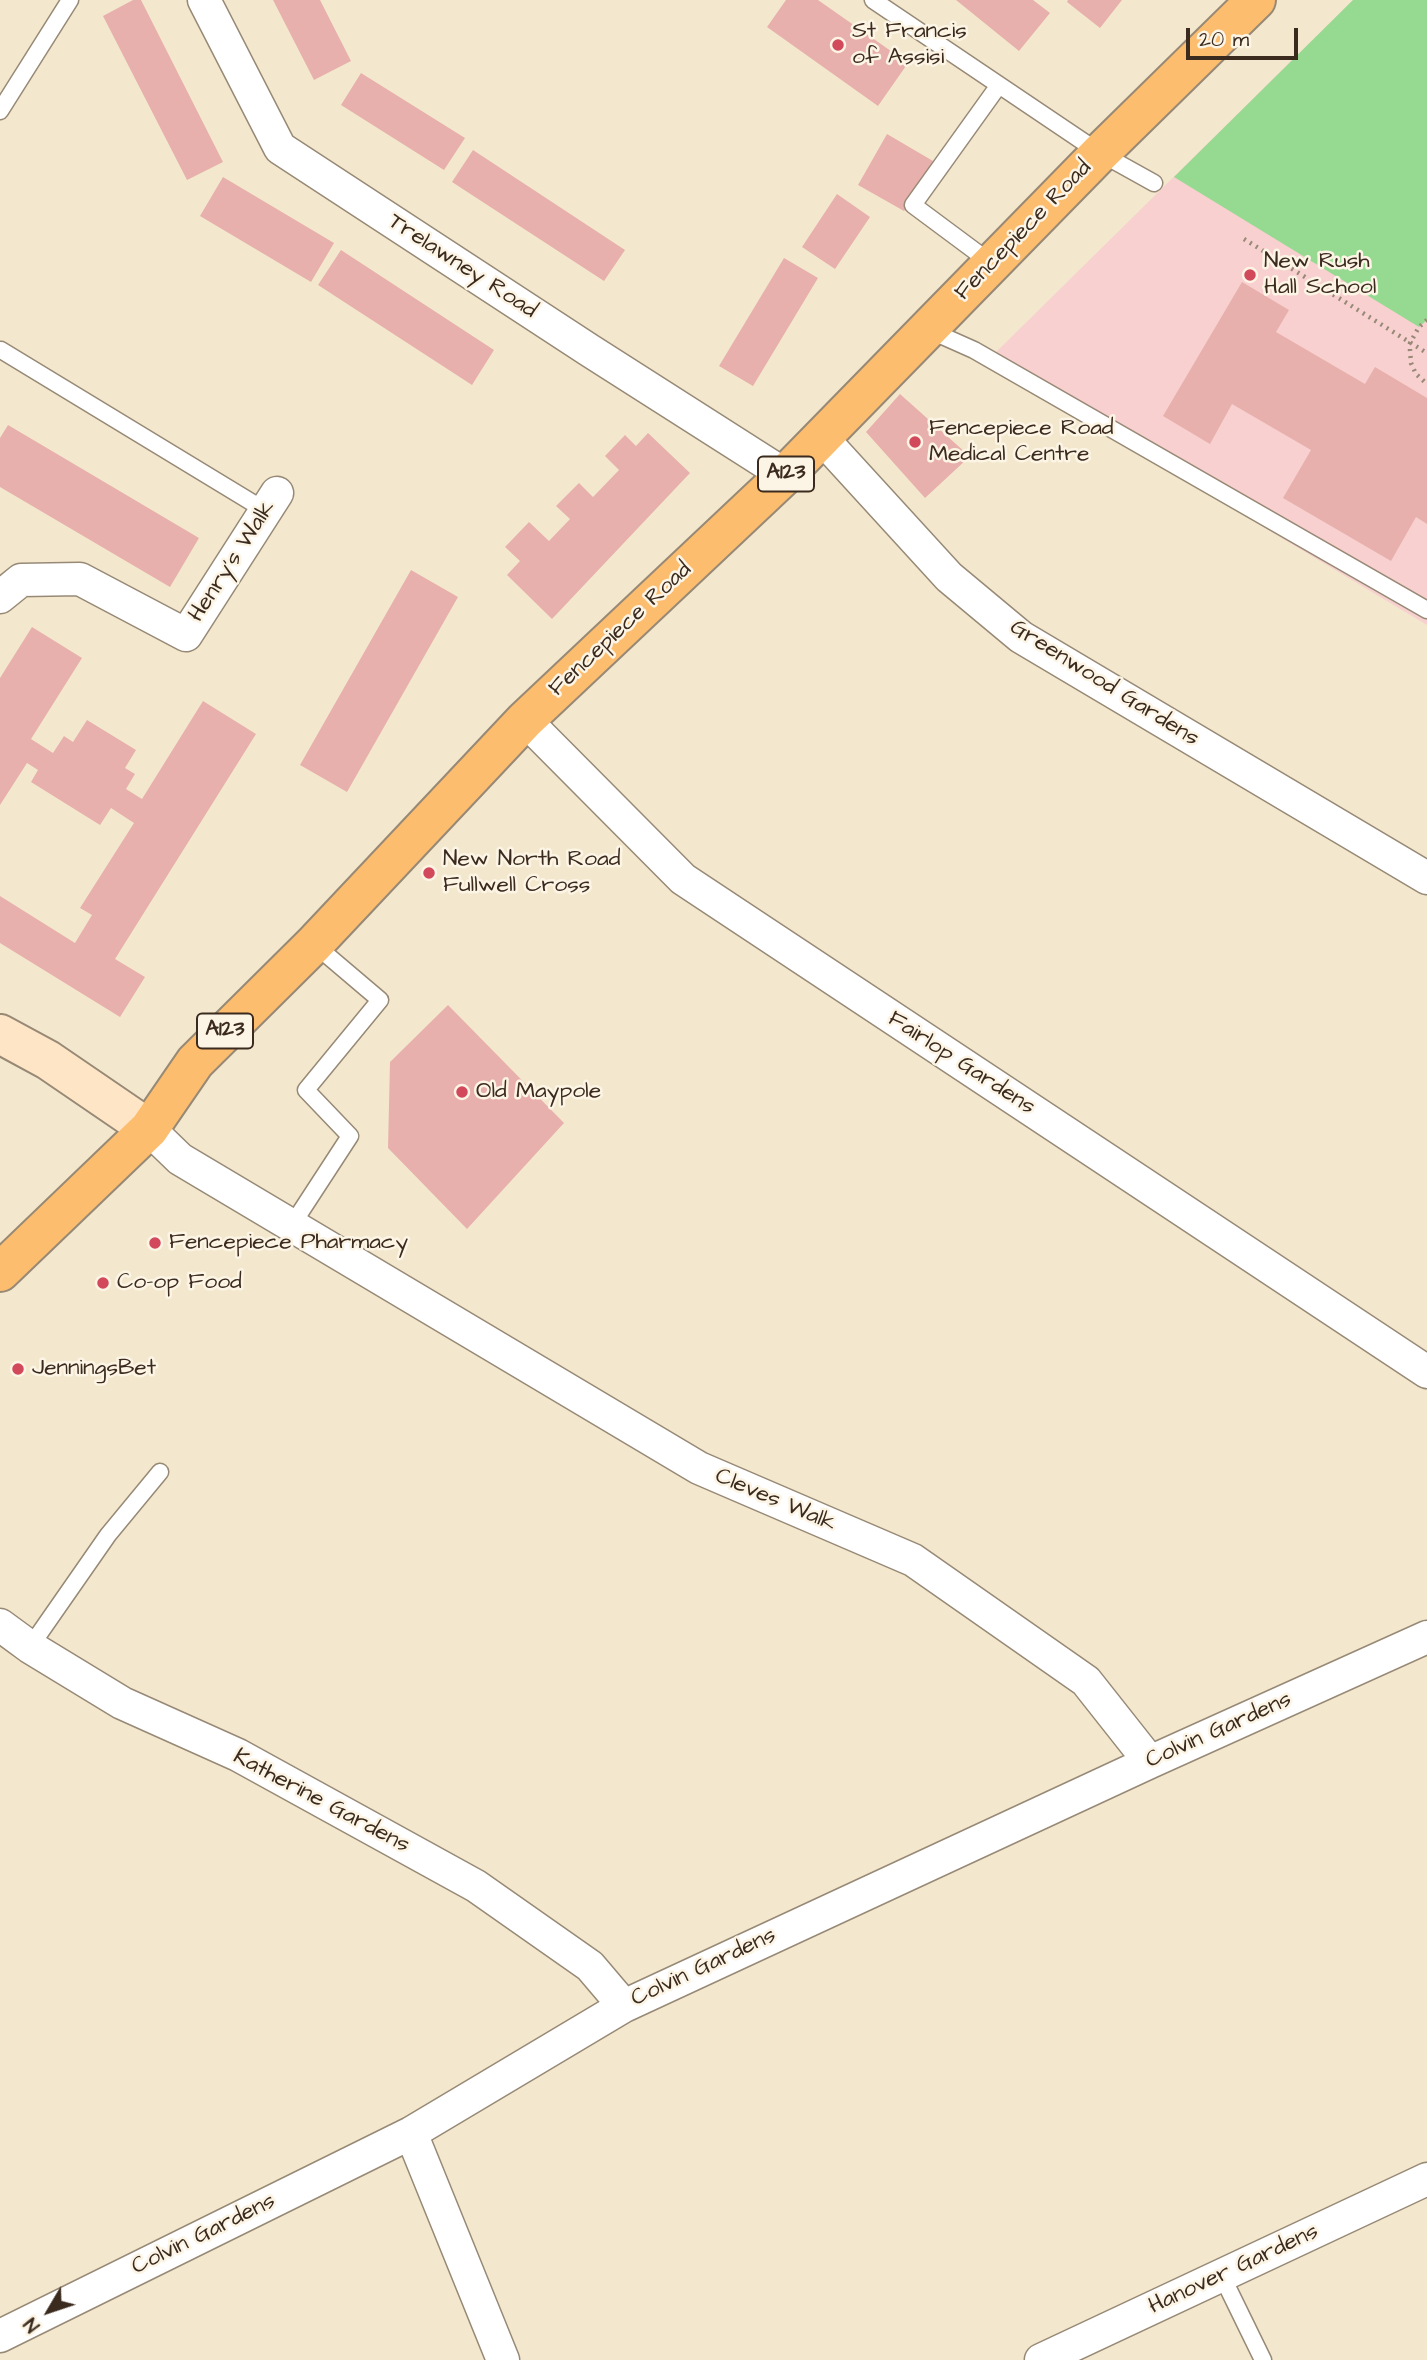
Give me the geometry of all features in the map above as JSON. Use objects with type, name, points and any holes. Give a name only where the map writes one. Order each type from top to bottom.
[{"type":"main road","name":"Fencepiece Road","points":[[0,1272],[149,1129],[195,1062],[314,944],[525,720],[785,475],[1100,153],[1256,0]]},
{"type":"street","name":"Trelawney Road","points":[[204,0],[280,148],[785,475]]},
{"type":"street","name":"Greenwood Gardens","points":[[821,437],[949,577],[1021,637],[1427,878]]},
{"type":"street","name":"Henry's Walk","points":[[0,597],[21,580],[80,579],[186,635],[272,502]]},
{"type":"street","name":"Fairlop Gardens","points":[[525,720],[683,880],[1427,1372]]},
{"type":"street","points":[[0,1034],[48,1060],[149,1129]]},
{"type":"street","name":"Cleves Walk","points":[[149,1129],[180,1159],[699,1468],[913,1560],[1086,1681],[1150,1762]]},
{"type":"street","name":"Katherine Gardens","points":[[0,1625],[30,1647],[122,1703],[238,1755],[476,1886],[590,1966],[624,2006]]},
{"type":"street","name":"Colvin Gardens","points":[[0,2336],[411,2133],[624,2006],[1427,1637]]},
{"type":"street","points":[[411,2133],[503,2360]]},
{"type":"street","name":"Hanover Gardens","points":[[1041,2360],[1427,2179]]},
{"type":"lane","points":[[0,111],[70,0]]},
{"type":"lane","points":[[873,0],[1100,153],[1154,183]]},
{"type":"lane","points":[[991,263],[913,205],[999,85]]},
{"type":"lane","points":[[929,330],[974,350],[1427,610]]},
{"type":"lane","points":[[1,350],[272,502]]},
{"type":"lane","points":[[292,1225],[350,1136],[306,1090],[380,1000],[314,944]]},
{"type":"lane","points":[[30,1647],[108,1535],[160,1472]]},
{"type":"lane","points":[[1222,2276],[1263,2360]]},
{"type":"path","points":[[1244,239],[1427,353]]},
{"type":"path","points":[[1427,320],[1419,327],[1410,343],[1411,363],[1416,374],[1427,384]]},
{"type":"shaded area","name":"New Rush Hall School","points":[[1353,0],[1427,0],[1427,625],[985,363]]},
{"type":"green space","points":[[1353,0],[1427,0],[1427,320],[1419,327],[1174,177]]},
{"type":"building","points":[[133,0],[141,0],[223,162],[187,180],[103,16]]},
{"type":"building","points":[[273,0],[320,0],[351,61],[314,80]]},
{"type":"building","name":"St Francis of Assisi","points":[[786,0],[818,0],[908,63],[878,106],[767,27]]},
{"type":"building","points":[[956,0],[1033,0],[1050,13],[1019,51]]},
{"type":"building","points":[[1122,0],[1100,28],[1067,2]]},
{"type":"building","points":[[361,73],[465,138],[444,170],[341,105]]},
{"type":"building","points":[[887,134],[933,161],[904,211],[858,185]]},
{"type":"building","points":[[473,150],[625,250],[604,281],[452,182]]},
{"type":"building","points":[[223,177],[334,243],[311,282],[200,216]]},
{"type":"building","points":[[837,194],[870,217],[835,269],[802,247]]},
{"type":"building","points":[[341,250],[494,350],[472,385],[318,285]]},
{"type":"building","points":[[784,258],[818,278],[753,386],[719,366]]},
{"type":"building","points":[[1242,282],[1289,310],[1276,332],[1365,384],[1375,367],[1427,398],[1427,524],[1416,517],[1391,561],[1283,498],[1311,450],[1232,404],[1210,444],[1163,416]]},
{"type":"building","name":"Fencepiece Road Medical Centre","points":[[900,394],[966,453],[967,459],[925,498],[866,432]]},
{"type":"building","points":[[8,425],[199,538],[170,587],[0,487],[0,438]]},
{"type":"building","points":[[648,433],[690,473],[552,619],[507,575],[520,561],[505,547],[529,522],[549,541],[570,519],[556,506],[579,483],[593,497],[619,470],[605,456],[625,435],[636,446]]},
{"type":"building","points":[[411,570],[458,597],[347,792],[300,765]]},
{"type":"building","points":[[32,627],[82,658],[31,739],[53,753],[64,736],[73,742],[87,720],[136,750],[125,768],[135,774],[126,789],[142,799],[203,701],[256,734],[115,959],[145,977],[120,1017],[0,943],[0,896],[75,943],[92,915],[80,908],[134,823],[111,808],[100,825],[31,782],[38,770],[27,763],[0,805],[0,678]]},
{"type":"building","name":"Old Maypole","points":[[448,1005],[564,1123],[467,1229],[388,1148],[390,1062]]},
{"type":"place","name":"St Francis of Assisi","points":[[838,45]]},
{"type":"place","name":"New Rush Hall School","points":[[1250,275]]},
{"type":"place","name":"Fencepiece Road Medical Centre","points":[[915,442]]},
{"type":"place","name":"New North Road Fullwell Cross","points":[[429,873]]},
{"type":"place","name":"Old Maypole","points":[[462,1092]]},
{"type":"place","name":"Fencepiece Pharmacy","points":[[155,1243]]},
{"type":"place","name":"Co-op Food","points":[[103,1283]]},
{"type":"place","name":"JenningsBet","points":[[18,1369]]}]
